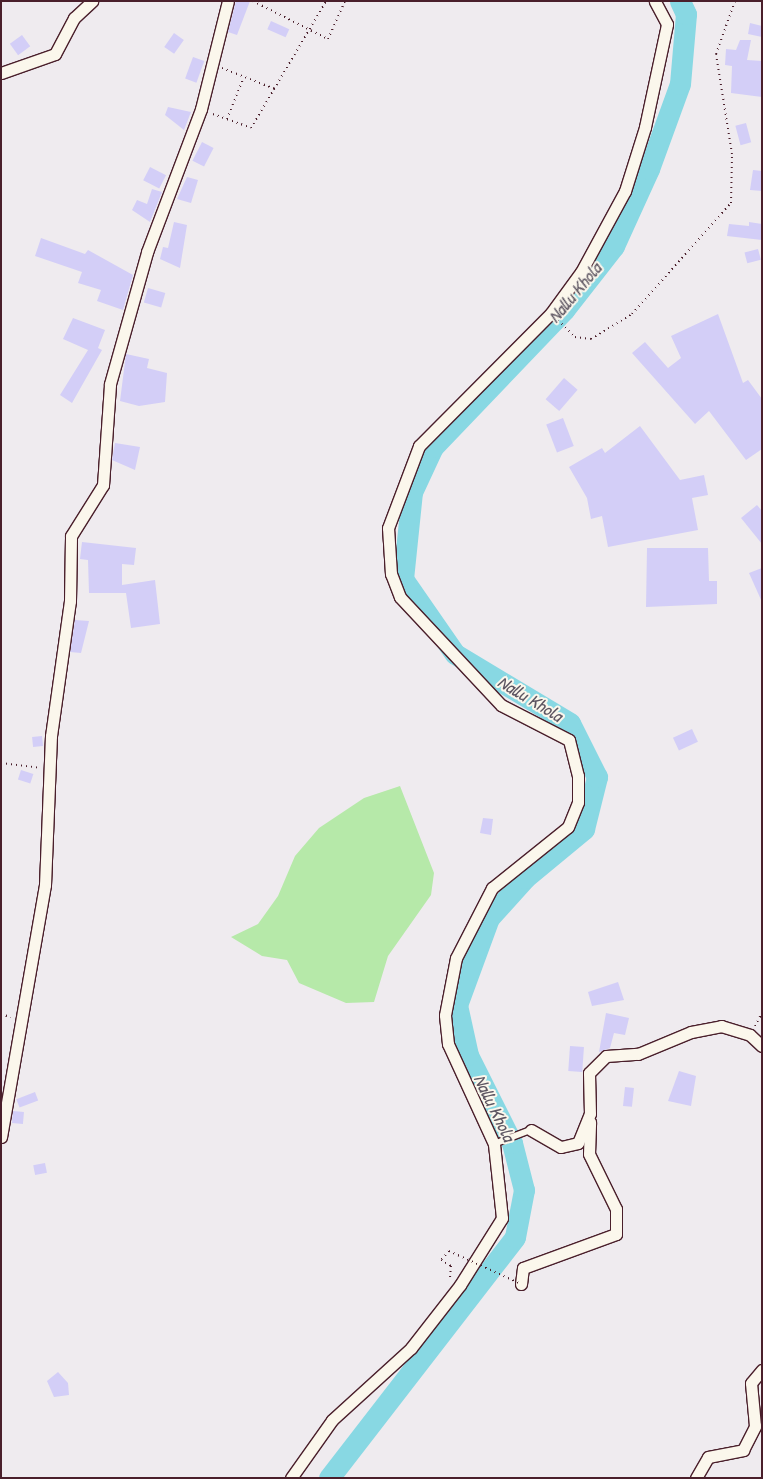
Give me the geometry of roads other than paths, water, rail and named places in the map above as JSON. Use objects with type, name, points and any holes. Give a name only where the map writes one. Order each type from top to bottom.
[{"type":"street","points":[[1,73],[54,54],[74,18],[92,1]]},
{"type":"street","points":[[1,1137],[45,885],[57,674],[70,601],[71,536],[103,485],[110,384],[147,252],[201,109],[228,1]]},
{"type":"street","points":[[291,1478],[332,1420],[411,1348],[460,1285],[502,1218],[494,1144],[448,1044],[445,1015],[456,958],[492,888],[568,827],[578,802],[578,776],[569,740],[501,705],[400,597],[390,574],[388,528],[419,446],[551,313],[586,264],[625,191],[638,156],[667,24],[655,1]]},
{"type":"street","points":[[521,1284],[523,1268],[616,1234],[616,1208],[589,1154],[589,1073],[606,1056],[638,1054],[691,1032],[720,1026],[750,1035],[762,1046]]},
{"type":"street","points":[[531,1130],[560,1147],[578,1143],[590,1114]]},
{"type":"street","points":[[696,1478],[708,1457],[743,1450],[755,1426],[751,1383],[762,1370]]},
{"type":"lane","points":[[494,1144],[531,1130]]},
{"type":"waterway","name":"Nallu Khola","points":[[329,1478],[515,1237],[524,1190],[512,1143],[468,1055],[457,1005],[489,918],[525,878],[584,829],[597,777],[570,723],[455,654],[403,579],[412,492],[433,447],[564,310],[614,246],[649,169],[680,84],[686,14],[680,1]]}]
